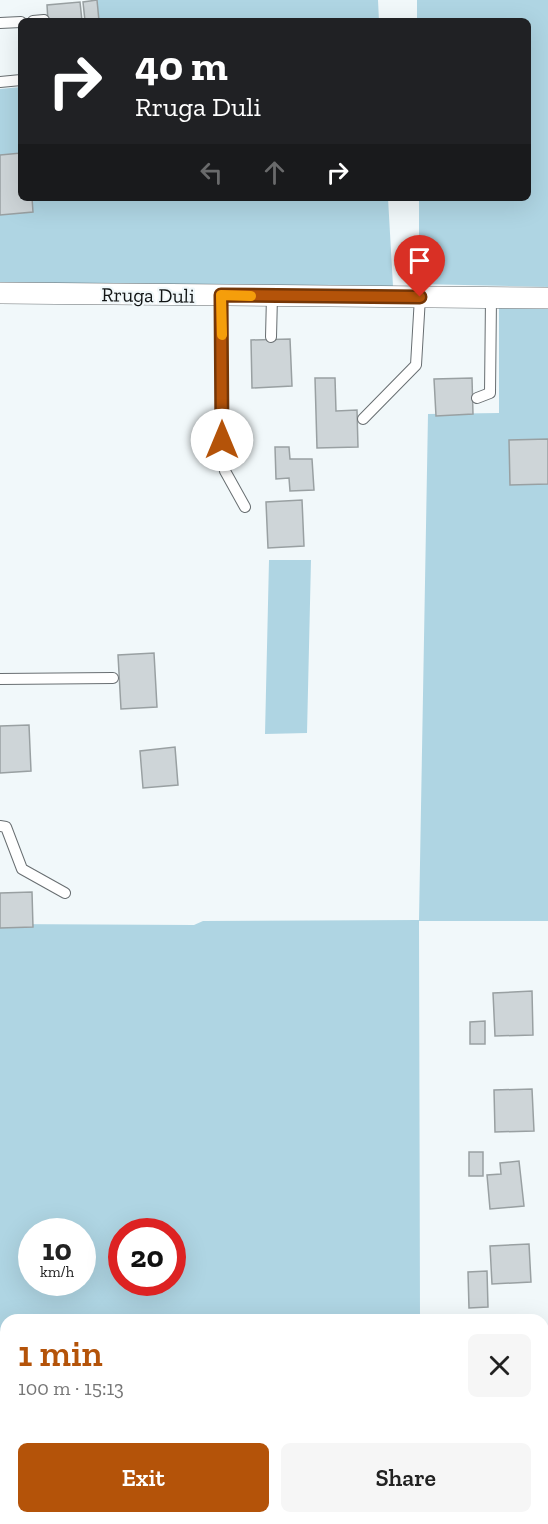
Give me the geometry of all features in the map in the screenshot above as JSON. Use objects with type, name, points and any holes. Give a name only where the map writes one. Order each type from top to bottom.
[{"type":"street","name":"Rruga Duli","points":[[0,293],[548,298]]},
{"type":"lane","points":[[0,23],[18,22]]},
{"type":"lane","points":[[0,82],[18,80]]},
{"type":"lane","points":[[221,295],[222,456],[225,471],[245,507]]},
{"type":"lane","points":[[272,296],[272,337]]},
{"type":"lane","points":[[363,419],[416,365],[420,297]]},
{"type":"lane","points":[[477,398],[490,393],[491,298]]},
{"type":"lane","points":[[0,679],[113,678]]},
{"type":"lane","points":[[0,826],[6,827],[22,869],[65,893]]},
{"type":"shaded area","points":[[97,0],[378,0],[379,18],[99,18]]},
{"type":"shaded area","points":[[417,0],[548,0],[548,287],[419,284],[419,201],[531,201],[531,18],[417,18]]},
{"type":"shaded area","points":[[18,87],[18,201],[388,201],[393,286],[0,285],[0,89]]},
{"type":"shaded area","points":[[499,307],[548,309],[548,921],[419,921],[420,1314],[0,1314],[0,924],[194,925],[203,921],[419,920],[428,414],[499,413]]},
{"type":"shaded area","points":[[269,560],[311,560],[307,733],[265,734]]},
{"type":"building","points":[[97,0],[99,18],[85,18],[83,2]]},
{"type":"building","points":[[80,2],[82,18],[48,18],[47,5]]},
{"type":"building","points":[[18,153],[18,201],[32,201],[33,212],[0,215],[0,155]]},
{"type":"building","points":[[290,339],[292,386],[252,388],[251,340]]},
{"type":"building","points":[[315,378],[335,378],[336,411],[357,410],[358,447],[317,448]]},
{"type":"building","points":[[472,378],[473,414],[436,416],[434,379]]},
{"type":"building","points":[[548,439],[548,484],[510,485],[509,440]]},
{"type":"building","points":[[275,447],[289,447],[290,459],[312,459],[314,490],[290,491],[289,478],[276,479]]},
{"type":"building","points":[[302,500],[304,546],[268,548],[266,502]]},
{"type":"building","points":[[154,653],[157,707],[121,709],[118,655]]},
{"type":"building","points":[[29,725],[31,771],[0,773],[0,726]]},
{"type":"building","points":[[175,747],[178,785],[143,788],[140,751]]},
{"type":"building","points":[[32,892],[33,927],[0,928],[0,893]]},
{"type":"building","points":[[532,991],[533,1035],[495,1036],[493,993]]},
{"type":"building","points":[[485,1021],[485,1044],[470,1044],[470,1022]]},
{"type":"building","points":[[532,1089],[534,1131],[495,1132],[494,1090]]},
{"type":"building","points":[[469,1152],[483,1152],[483,1176],[469,1176]]},
{"type":"building","points":[[519,1161],[524,1206],[490,1209],[487,1175],[501,1174],[500,1163]]},
{"type":"building","points":[[529,1244],[531,1282],[492,1284],[490,1246]]},
{"type":"building","points":[[487,1271],[488,1307],[469,1308],[468,1272]]},
{"type":"slow traffic","points":[[222,335],[221,295],[251,296]]},
{"type":"route","points":[[222,440],[221,295],[420,297]]}]
